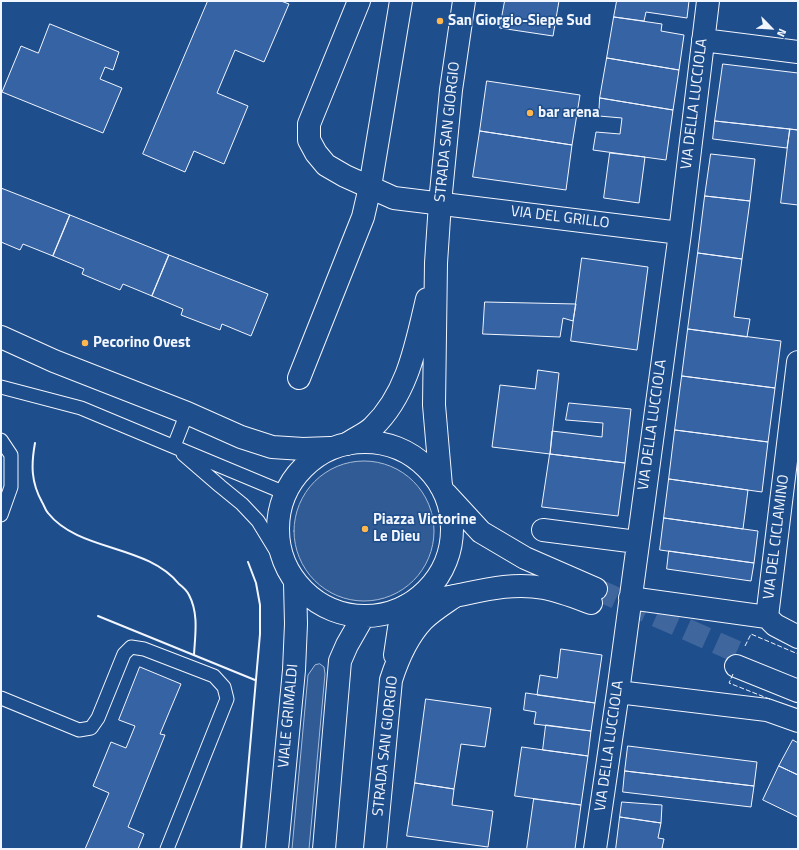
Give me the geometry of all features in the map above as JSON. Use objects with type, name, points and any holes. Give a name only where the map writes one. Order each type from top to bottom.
[{"type":"street","name":"VIA DEL GRILLO","points":[[359,1],[309,124],[309,140],[316,153],[326,165],[394,198],[680,233]]},
{"type":"street","points":[[299,378],[363,217],[370,187],[401,1]]},
{"type":"street","name":"STRADA SAN GIORGIO","points":[[436,263],[451,90],[464,1]]},
{"type":"street","name":"VIA DELLA LUCCIOLA","points":[[595,849],[618,692],[680,233],[708,1]]},
{"type":"street","points":[[703,40],[798,52]]},
{"type":"street","points":[[436,263],[434,405],[442,489],[450,511],[452,533],[449,553],[440,573],[428,590],[409,605],[397,611],[380,616],[363,617],[344,615],[326,608],[309,597],[295,583],[283,562],[278,545],[277,528],[280,510],[291,482],[308,463],[320,454],[340,446],[372,428],[385,413],[400,390],[409,369],[415,348],[436,263]]},
{"type":"street","points":[[1,337],[54,360],[187,413],[241,437],[272,447],[303,449],[369,442],[391,446],[411,454],[428,468],[442,489],[481,532],[594,596],[566,594],[543,588],[509,586],[475,590],[455,596],[409,605]]},
{"type":"street","name":"VIA DEL CICLAMINO","points":[[767,617],[798,362]]},
{"type":"street","points":[[272,447],[290,460],[298,473]]},
{"type":"street","points":[[543,530],[638,542]]},
{"type":"street","name":"VIALE GRIMALDI","points":[[277,849],[294,670],[296,624],[295,583]]},
{"type":"street","name":"STRADA SAN GIORGIO","points":[[374,849],[391,680],[399,656],[411,635],[423,619],[455,596]]},
{"type":"street","points":[[630,598],[767,617],[775,625],[798,637]]},
{"type":"street","points":[[391,680],[399,628],[409,605]]},
{"type":"street","points":[[324,849],[340,661],[347,645],[363,617]]},
{"type":"street","points":[[798,676],[739,660],[798,691]]},
{"type":"street","points":[[618,692],[767,710],[798,721]]},
{"type":"lane","points":[[1,387],[81,408],[286,493]]},
{"type":"lane","points":[[174,446],[187,413]]},
{"type":"lane","points":[[1,440],[11,455],[11,487],[1,515]]},
{"type":"lane","points":[[174,446],[242,504],[258,521],[283,562]]},
{"type":"lane","points":[[1,698],[79,730],[91,728],[98,718],[124,654],[131,648],[144,649],[214,676],[224,687],[227,699],[167,849]]},
{"type":"shaded area","points":[[371,461],[391,466],[414,481],[429,504],[433,517],[433,545],[429,558],[414,581],[391,596],[378,600],[357,601],[337,596],[314,581],[299,558],[295,545],[294,524],[299,504],[314,481],[337,466],[350,462]]},
{"type":"shaded area","points":[[320,664],[324,667],[325,674],[309,849],[292,849],[308,675],[315,665]]},
{"type":"building","points":[[208,1],[281,1],[289,4],[264,62],[235,50],[217,93],[248,106],[224,164],[194,151],[185,172],[143,154]]},
{"type":"building","points":[[505,1],[559,1],[553,36],[500,28]]},
{"type":"building","points":[[617,1],[689,1],[687,18],[646,12],[644,21],[614,17]]},
{"type":"building","points":[[614,17],[662,24],[661,31],[684,35],[679,70],[607,58]]},
{"type":"building","points":[[50,24],[119,52],[113,70],[105,67],[100,79],[122,88],[103,133],[2,92],[21,46],[38,53]]},
{"type":"building","points":[[607,58],[679,70],[673,110],[600,98]]},
{"type":"building","points":[[723,64],[798,73],[798,130],[715,121]]},
{"type":"building","name":"bar arena","points":[[487,81],[580,95],[572,145],[480,131]]},
{"type":"building","points":[[600,98],[673,110],[666,160],[593,150],[596,132],[620,134],[622,118],[599,116]]},
{"type":"building","points":[[715,121],[790,129],[787,148],[713,139]]},
{"type":"building","points":[[790,129],[798,130],[798,205],[781,203]]},
{"type":"building","points":[[480,131],[572,145],[566,190],[473,177]]},
{"type":"building","points":[[610,153],[645,157],[639,203],[604,198]]},
{"type":"building","points":[[711,154],[755,159],[750,201],[705,196]]},
{"type":"building","points":[[1,188],[70,215],[53,256],[23,244],[20,250],[1,242]]},
{"type":"building","points":[[705,196],[750,201],[742,259],[698,253]]},
{"type":"building","points":[[70,215],[169,255],[152,296],[123,284],[120,290],[82,274],[84,269],[53,256]]},
{"type":"building","points":[[698,253],[742,259],[734,317],[750,319],[747,337],[688,329]]},
{"type":"building","points":[[169,255],[268,294],[251,336],[222,324],[220,330],[181,315],[183,309],[152,296]]},
{"type":"building","points":[[582,258],[648,267],[637,350],[571,341]]},
{"type":"building","points":[[485,302],[576,304],[573,321],[563,318],[560,337],[483,334]]},
{"type":"building","points":[[688,329],[781,341],[775,388],[682,376]]},
{"type":"building","points":[[538,370],[559,373],[550,454],[492,447],[500,385],[535,389]]},
{"type":"building","points":[[682,376],[775,388],[768,442],[675,430]]},
{"type":"building","points":[[569,403],[631,409],[625,463],[550,454],[552,431],[602,437],[603,423],[566,420]]},
{"type":"building","points":[[675,430],[768,442],[762,492],[669,479]]},
{"type":"building","points":[[550,454],[625,463],[618,516],[542,507]]},
{"type":"building","points":[[669,479],[748,490],[743,529],[664,518]]},
{"type":"building","points":[[664,518],[758,531],[754,563],[660,550]]},
{"type":"building","points":[[669,551],[754,563],[751,581],[667,569]]},
{"type":"building","points":[[561,649],[602,655],[595,703],[537,695],[540,675],[557,678]]},
{"type":"building","points":[[140,667],[181,684],[160,734],[165,735],[128,827],[144,834],[138,849],[85,849],[109,793],[93,786],[111,742],[126,748],[135,726],[119,720]]},
{"type":"building","points":[[526,693],[595,703],[591,731],[534,724],[536,712],[524,710]]},
{"type":"building","points":[[426,699],[491,708],[485,747],[461,744],[454,789],[415,783]]},
{"type":"building","points":[[546,725],[591,731],[588,756],[543,750]]},
{"type":"building","points":[[793,740],[798,743],[798,775],[779,766]]},
{"type":"building","points":[[628,746],[757,762],[754,786],[625,771]]},
{"type":"building","points":[[522,747],[588,756],[581,805],[515,796]]},
{"type":"building","points":[[779,766],[798,775],[798,817],[763,800]]},
{"type":"building","points":[[625,771],[754,786],[751,807],[623,792]]},
{"type":"building","points":[[415,783],[454,789],[452,805],[493,811],[488,847],[407,836]]},
{"type":"building","points":[[534,799],[581,805],[575,849],[527,849]]},
{"type":"building","points":[[622,802],[662,805],[661,823],[620,817]]},
{"type":"building","points":[[620,817],[661,823],[658,838],[664,839],[662,848],[665,849],[616,849]]},
{"type":"tunnel","points":[[596,589],[742,654]]},
{"type":"fence","points":[[745,646],[751,634],[798,654]]},
{"type":"fence","points":[[733,674],[729,683],[772,700]]},
{"type":"wall","points":[[35,443],[33,473],[38,495],[45,509],[61,526],[77,535],[132,554],[149,562],[165,571],[187,592],[192,602],[195,617],[194,655]]},
{"type":"wall","points":[[241,849],[260,634],[260,605],[256,583],[248,562]]},
{"type":"wall","points":[[98,616],[255,680]]},
{"type":"place","name":"San Giorgio-Siepe Sud","points":[[440,21]]},
{"type":"place","name":"bar arena","points":[[530,113]]},
{"type":"place","name":"Pecorino Ovest","points":[[85,343]]},
{"type":"place","name":"Piazza Victorine Le Dieu","points":[[365,529]]}]
